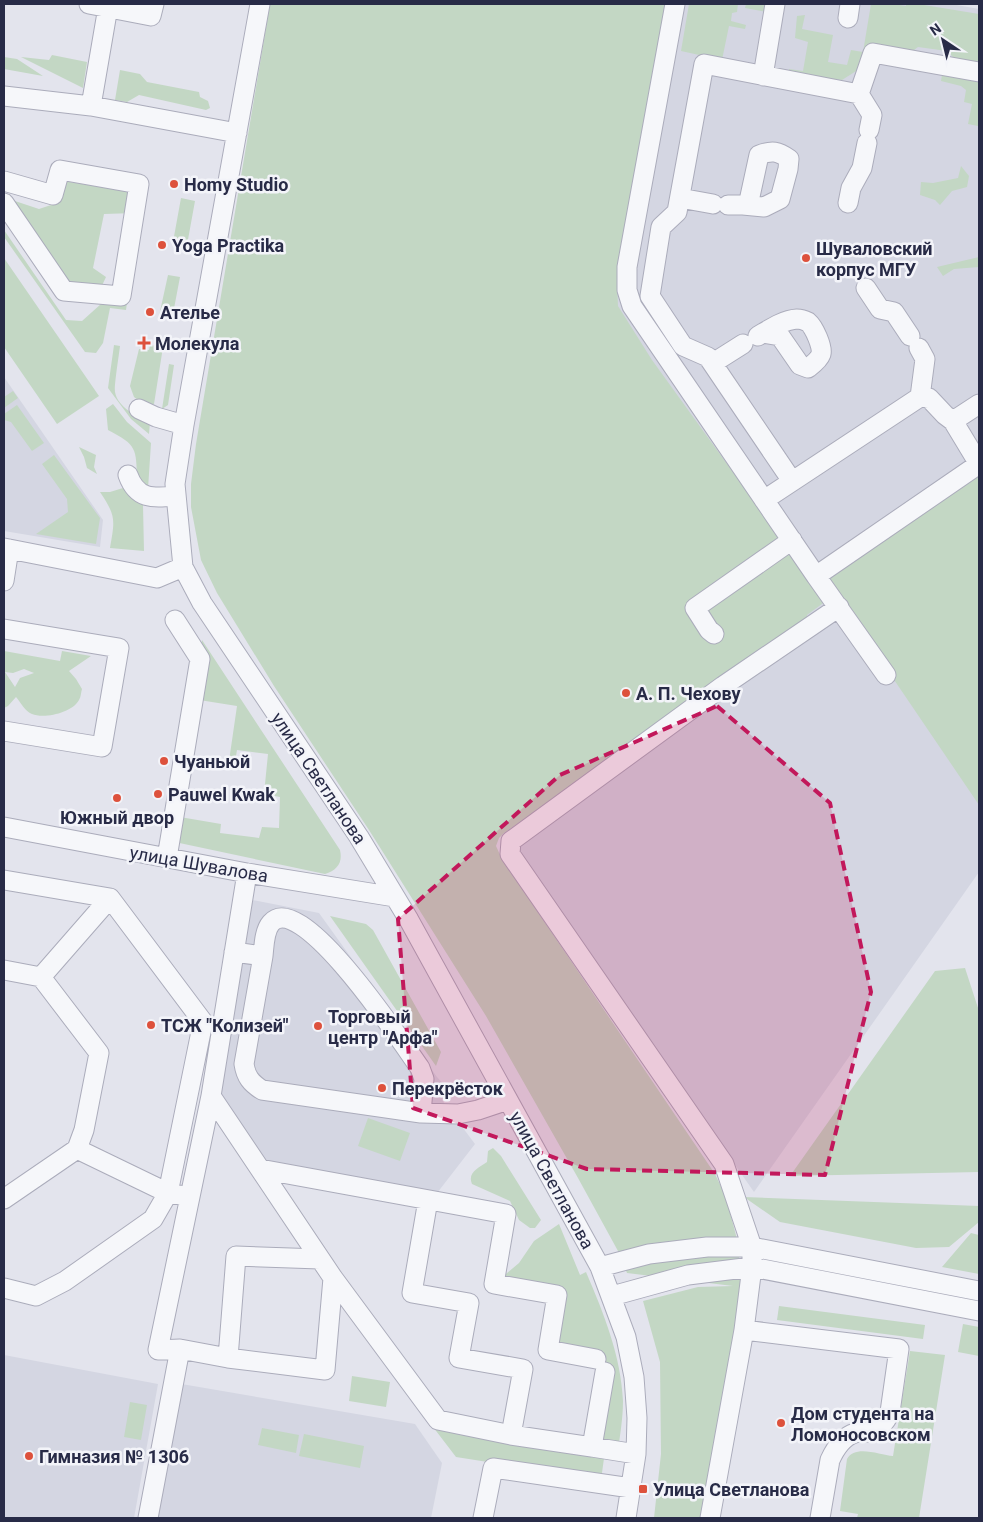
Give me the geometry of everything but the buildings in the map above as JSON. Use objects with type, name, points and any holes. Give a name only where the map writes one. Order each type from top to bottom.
[{"type":"street","points":[[89,4],[151,16],[154,4]]},
{"type":"street","name":"улица Светланова","points":[[260,4],[175,484],[183,568],[202,603],[359,837],[395,897],[600,1267],[626,1337],[634,1377],[637,1418],[636,1454],[626,1518]]},
{"type":"street","points":[[675,4],[628,267],[627,290],[632,306],[816,576],[886,675]]},
{"type":"street","points":[[763,76],[775,4]]},
{"type":"street","points":[[91,106],[108,8]]},
{"type":"street","points":[[859,94],[873,53],[979,72]]},
{"type":"street","points":[[792,482],[713,363],[708,357],[683,346],[650,296],[661,227],[677,212],[704,64],[859,94],[872,115],[862,168],[850,188],[848,203]]},
{"type":"street","points":[[4,96],[91,106],[236,133]]},
{"type":"street","points":[[4,181],[53,195],[60,170],[139,184],[121,296],[64,291],[4,203]]},
{"type":"street","points":[[680,198],[728,205]]},
{"type":"street","points":[[866,288],[880,309],[894,312],[925,359],[920,397]]},
{"type":"street","points":[[713,363],[754,338]]},
{"type":"street","points":[[764,500],[920,397],[929,398],[953,421],[979,464],[816,576]]},
{"type":"street","points":[[953,421],[979,404]]},
{"type":"street","points":[[140,410],[164,420],[184,425]]},
{"type":"street","points":[[128,474],[137,490],[147,496],[176,496]]},
{"type":"street","points":[[714,634],[709,630],[695,608],[792,540]]},
{"type":"street","points":[[4,581],[6,549],[157,578],[183,568]]},
{"type":"street","points":[[710,1518],[744,1330],[752,1267],[752,1247],[724,1164],[510,854],[511,840],[723,686],[839,607]]},
{"type":"street","points":[[167,858],[200,659],[175,620]]},
{"type":"street","points":[[4,629],[119,648],[102,747],[4,731]]},
{"type":"street","name":"улица Шувалова","points":[[4,827],[247,873],[395,897]]},
{"type":"street","points":[[247,873],[211,1096],[192,1196],[158,1350],[180,1349],[228,1358],[325,1370],[333,1278]]},
{"type":"street","points":[[4,880],[110,898],[203,1022],[168,1194],[153,1219],[65,1281],[36,1296],[4,1288]]},
{"type":"street","points":[[41,977],[110,898]]},
{"type":"street","points":[[420,1113],[424,1079],[420,1068],[366,994],[330,950],[314,934],[298,923],[285,919],[276,919],[268,929],[244,1064],[245,1073],[252,1083],[262,1090],[420,1113],[458,1114],[478,1110],[508,1100]]},
{"type":"street","points":[[234,952],[263,956]]},
{"type":"street","points":[[4,970],[41,977],[99,1053],[84,1130],[76,1149],[4,1199]]},
{"type":"street","points":[[211,1096],[333,1278],[438,1420],[511,1435],[636,1454]]},
{"type":"street","points":[[76,1149],[168,1194],[192,1196]]},
{"type":"street","points":[[260,1169],[506,1214],[494,1284],[557,1295],[548,1350],[600,1365],[592,1447]]},
{"type":"street","points":[[428,1200],[412,1293],[469,1303],[459,1358],[522,1369],[511,1435]]},
{"type":"street","points":[[600,1267],[649,1254],[707,1247],[752,1247],[971,1289],[960,1307]]},
{"type":"street","points":[[228,1358],[236,1256],[320,1258]]},
{"type":"street","points":[[612,1296],[688,1275],[752,1267],[979,1311]]},
{"type":"street","points":[[744,1330],[899,1349],[888,1418],[876,1429],[869,1432],[855,1433],[847,1437],[834,1451],[830,1460],[820,1518]]},
{"type":"street","points":[[148,1518],[180,1349]]},
{"type":"street","points":[[483,1518],[493,1468],[631,1488]]},
{"type":"highlighted area","points":[[717,706],[830,803],[871,992],[825,1175],[587,1169],[413,1108],[398,919],[560,775]]},
{"type":"shaded area","points":[[381,4],[951,4],[979,9],[979,872],[754,1192],[309,554]]},
{"type":"shaded area","points":[[4,377],[103,520],[100,547],[4,531]]},
{"type":"shaded area","points":[[247,899],[319,913],[446,1087],[442,1100],[475,1144],[434,1197],[263,1164],[217,1093]]},
{"type":"shaded area","points":[[4,1355],[158,1384],[134,1518],[4,1518]]},
{"type":"shaded area","points":[[164,1381],[415,1424],[442,1463],[431,1518],[139,1518]]},
{"type":"green space","points":[[270,4],[668,4],[617,283],[618,306],[652,360],[826,601],[807,615],[804,624],[504,833],[499,838],[496,846],[502,859],[715,1174],[726,1197],[738,1243],[741,1286],[706,1518],[654,1518],[661,1454],[660,1362],[643,1301],[698,1287],[733,1286],[627,1273],[618,1251],[578,1178],[486,1016],[369,830],[274,686],[217,593],[201,560],[191,507],[191,484],[196,444]]},
{"type":"green space","points":[[689,4],[738,4],[737,12],[732,13],[731,21],[746,25],[745,29],[729,26],[722,60],[681,51]]},
{"type":"green space","points":[[746,4],[774,4],[772,13],[745,8]]},
{"type":"green space","points":[[871,4],[906,6],[906,4],[918,4],[979,14],[979,65],[958,62],[947,51],[918,47],[910,53],[864,66],[842,80],[789,73],[789,69],[803,71],[808,42],[795,38],[797,16],[805,15],[802,29],[833,35],[828,62],[847,65],[851,50],[863,52]]},
{"type":"green space","points":[[52,55],[87,62],[83,88],[21,57],[49,60]]},
{"type":"green space","points":[[4,57],[17,59],[43,76],[4,69]]},
{"type":"green space","points":[[120,70],[140,74],[147,82],[199,92],[200,97],[208,101],[210,108],[206,110],[139,95],[127,102],[115,100]]},
{"type":"green space","points":[[942,75],[979,82],[978,126],[968,124],[972,104],[964,102],[966,90],[961,86],[941,81]]},
{"type":"green space","points":[[961,166],[969,176],[967,187],[952,191],[940,205],[935,200],[920,195],[921,182],[933,183],[958,178]]},
{"type":"green space","points":[[57,180],[138,193],[135,213],[104,214],[93,268],[106,277],[98,294],[64,291],[9,199],[39,209],[51,205]]},
{"type":"green space","points":[[181,198],[195,201],[187,245],[173,242]]},
{"type":"green space","points":[[4,230],[66,320],[82,321],[111,295],[129,289],[126,310],[110,308],[103,343],[96,353],[85,352],[4,237]]},
{"type":"green space","points":[[979,257],[979,267],[954,269],[943,276],[937,267]]},
{"type":"green space","points":[[4,258],[99,396],[57,424],[4,347]]},
{"type":"green space","points":[[168,275],[180,277],[172,319],[159,316]]},
{"type":"green space","points":[[114,345],[120,346],[115,389],[117,398],[129,411],[150,422],[149,434],[131,419],[108,388]]},
{"type":"green space","points":[[150,345],[163,347],[154,404],[143,404],[134,397],[130,386],[139,349],[149,350]]},
{"type":"green space","points":[[169,364],[174,365],[168,405],[162,409]]},
{"type":"green space","points":[[13,391],[18,398],[4,408],[4,397]]},
{"type":"green space","points":[[113,404],[127,422],[151,443],[148,489],[137,480],[135,454],[130,444],[108,430],[106,409]]},
{"type":"green space","points":[[17,405],[44,443],[32,451],[11,422],[4,420],[4,414]]},
{"type":"green space","points":[[79,447],[96,455],[94,467],[97,474],[87,468]]},
{"type":"green space","points":[[54,455],[100,518],[96,544],[36,534],[68,512],[67,499],[42,464]]},
{"type":"green space","points":[[979,472],[979,805],[825,578]]},
{"type":"green space","points":[[123,488],[143,505],[144,551],[110,548],[113,518],[100,492],[110,492]]},
{"type":"green space","points":[[202,640],[340,850],[340,862],[333,870],[325,874],[170,841],[174,816],[221,824],[220,833],[259,838],[262,827],[279,828],[280,797],[264,794],[268,754],[237,750],[235,762],[229,761],[237,706],[193,699]]},
{"type":"green space","points":[[4,651],[60,661],[62,651],[91,656],[69,671],[82,689],[79,700],[70,708],[57,714],[43,716],[32,714],[23,707],[16,697],[4,708]],"holes":[[[24,669],[34,673],[20,678],[15,687],[5,672],[13,673]]]},
{"type":"green space","points":[[330,916],[366,924],[373,930],[441,1052],[436,1066]]},
{"type":"green space","points":[[965,968],[979,1011],[979,1172],[790,1176],[935,971]]},
{"type":"green space","points":[[368,1118],[410,1133],[400,1161],[358,1146]]},
{"type":"green space","points":[[493,1148],[501,1156],[541,1220],[535,1228],[530,1228],[519,1220],[510,1201],[472,1184],[472,1173],[487,1162],[488,1151]]},
{"type":"green space","points":[[744,1197],[979,1206],[979,1222],[949,1247],[916,1248],[780,1222]]},
{"type":"green space","points":[[559,1224],[580,1275],[586,1272],[605,1319],[615,1351],[622,1384],[623,1401],[618,1451],[592,1447],[611,1373],[596,1359],[548,1350],[557,1295],[494,1284],[519,1263],[534,1241]]},
{"type":"green space","points":[[971,1233],[979,1235],[979,1274],[942,1267]]},
{"type":"green space","points":[[779,1306],[925,1325],[923,1339],[777,1320]]},
{"type":"green space","points":[[963,1324],[979,1327],[979,1356],[958,1352]]},
{"type":"green space","points":[[910,1351],[945,1355],[919,1518],[857,1518],[858,1514],[840,1511],[847,1459],[856,1452],[862,1451],[893,1456]]},
{"type":"green space","points":[[352,1376],[390,1382],[386,1407],[349,1401]]},
{"type":"green space","points":[[130,1402],[147,1405],[141,1440],[124,1437]]},
{"type":"green space","points":[[430,1423],[605,1451],[601,1480],[456,1457]]},
{"type":"green space","points":[[262,1428],[299,1435],[296,1453],[258,1445]]},
{"type":"green space","points":[[304,1434],[364,1446],[360,1468],[299,1456]]},
{"type":"place","name":"Homy Studio","points":[[174,184]]},
{"type":"place","name":"Yoga Practika","points":[[162,245]]},
{"type":"place","name":"Шуваловский корпус МГУ","points":[[806,258]]},
{"type":"place","name":"Ателье","points":[[150,312]]},
{"type":"place","name":"Молекула","points":[[144,343]]},
{"type":"place","name":"А. П. Чехову","points":[[626,693]]},
{"type":"place","name":"Чуаньюй","points":[[164,761]]},
{"type":"place","name":"Pauwel Kwak","points":[[158,794]]},
{"type":"place","name":"Южный двор","points":[[117,798]]},
{"type":"place","name":"ТСЖ \"Колизей\"","points":[[151,1025]]},
{"type":"place","name":"Торговый центр \"Арфа\"","points":[[318,1026]]},
{"type":"place","name":"Перекрёсток","points":[[382,1088]]},
{"type":"place","name":"Дом студента на Ломоносовском","points":[[781,1423]]},
{"type":"place","name":"Гимназия № 1306","points":[[29,1456]]},
{"type":"place","name":"Улица Светланова","points":[[643,1489]]}]
